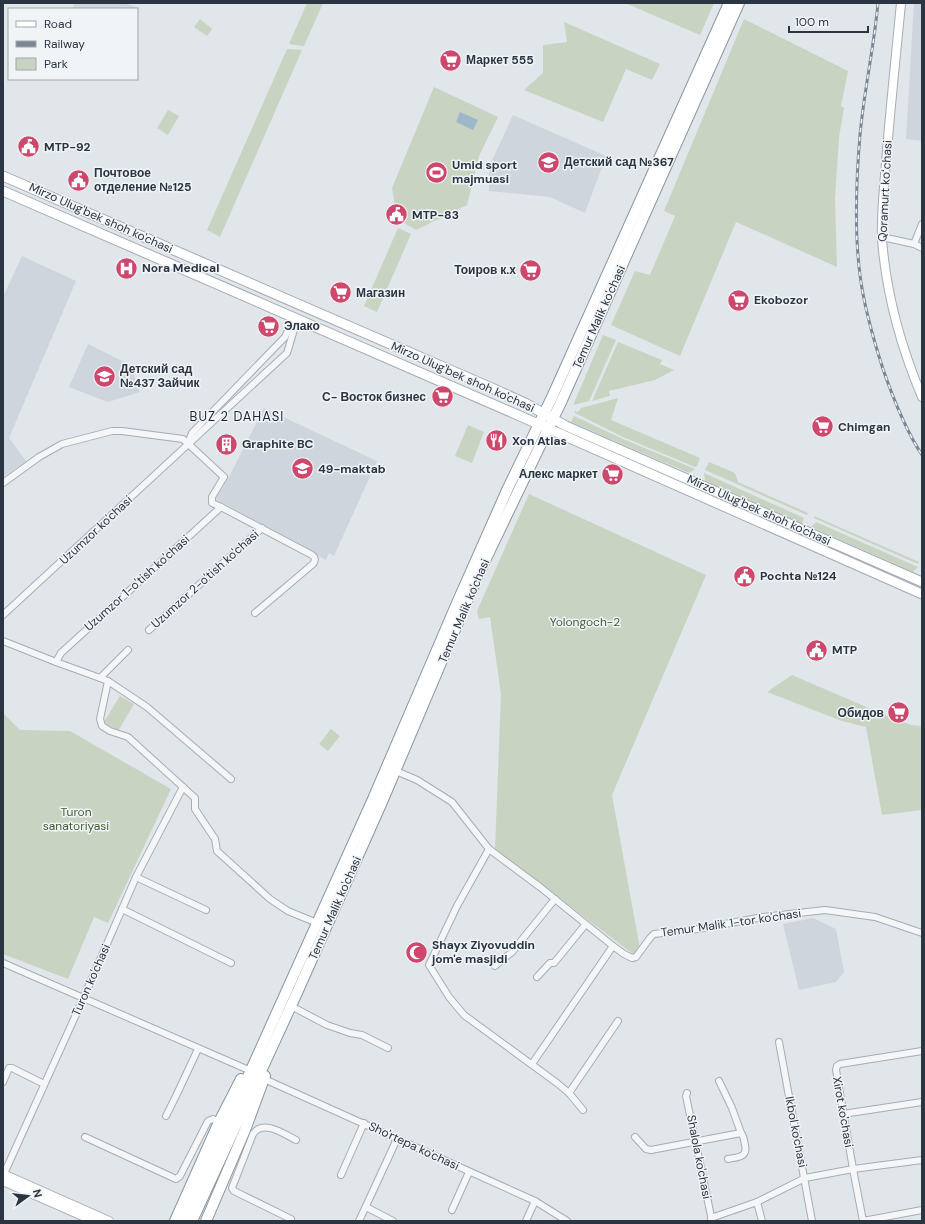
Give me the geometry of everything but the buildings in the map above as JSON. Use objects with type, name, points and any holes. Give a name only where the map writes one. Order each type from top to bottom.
[{"type":"highway","name":"Temur Malik ko'chasi","points":[[699,81],[729,3]]},
{"type":"highway","name":"Temur Malik ko'chasi","points":[[192,1221],[272,1035],[317,923],[373,799],[456,603],[508,488],[539,424],[548,416],[699,81],[739,3]]},
{"type":"highway","name":"Temur Malik ko'chasi","points":[[272,1035],[291,1006],[396,771],[479,573],[548,429],[548,416]]},
{"type":"highway","points":[[174,1221],[219,1122],[255,1074],[272,1035]]},
{"type":"highway","name":"Temur Malik ko'chasi","points":[[183,1221],[255,1074]]},
{"type":"highway","points":[[206,1221],[249,1132],[255,1074]]},
{"type":"main road","name":"Qoramurt koʻchasi","points":[[900,3],[882,207],[883,237],[886,278],[906,354],[922,397]]},
{"type":"main road","name":"Qoramurt koʻchasi","points":[[905,3],[889,147],[883,237],[889,277],[896,309],[908,353],[922,392]]},
{"type":"main road","name":"Mirzo Ulug'bek shoh ko'chasi","points":[[3,176],[525,403],[566,426],[922,582]]},
{"type":"main road","name":"Mirzo Ulug'bek shoh ko'chasi","points":[[3,191],[539,424],[922,594]]},
{"type":"main road","points":[[230,290],[236,277]]},
{"type":"main road","points":[[360,346],[365,334]]},
{"type":"main road","points":[[411,369],[417,356]]},
{"type":"main road","points":[[641,470],[645,460]]},
{"type":"main road","points":[[3,1175],[109,1221]]},
{"type":"main road","points":[[3,1181],[94,1221]]},
{"type":"street","points":[[914,244],[922,224]]},
{"type":"street","points":[[883,237],[914,244],[922,248]]},
{"type":"street","name":"Uzumzor ko'chasi","points":[[188,444],[192,433],[285,338],[296,319]]},
{"type":"street","name":"Uzumzor ko'chasi","points":[[3,616],[287,354],[296,319]]},
{"type":"street","points":[[3,483],[39,457],[62,444],[112,431],[122,431],[183,440],[224,477],[211,500],[212,503],[262,528],[314,557],[315,561],[255,613]]},
{"type":"street","name":"Uzumzor 1-o'tish ko'chasi","points":[[56,662],[61,653],[221,507]]},
{"type":"street","name":"Uzumzor 2-o'tish ko'chasi","points":[[149,630],[262,528]]},
{"type":"street","points":[[3,641],[108,681],[147,707],[231,778]]},
{"type":"street","points":[[100,678],[128,650]]},
{"type":"street","points":[[108,681],[100,719],[102,726],[128,738],[195,798],[195,809],[215,839],[217,851],[270,899],[288,911],[317,923]]},
{"type":"street","name":"Temur Malik 1-tor ko'chasi","points":[[396,771],[417,780],[452,802],[489,849],[585,925],[624,954],[634,958],[654,934],[698,929],[763,917],[817,910],[875,918],[922,933]]},
{"type":"street","name":"Turon ko'chasi","points":[[3,1175],[83,999],[136,876],[183,787]]},
{"type":"street","points":[[489,849],[457,906],[429,965],[449,997],[464,1015],[532,1064],[569,1093],[583,1110]]},
{"type":"street","points":[[136,876],[206,910]]},
{"type":"street","points":[[495,966],[512,952],[555,900]]},
{"type":"street","points":[[122,909],[231,963]]},
{"type":"street","points":[[537,976],[550,963],[554,962],[585,925]]},
{"type":"street","points":[[532,1064],[613,946]]},
{"type":"street","name":"Sho'rtepa ko'chasi","points":[[3,963],[255,1074],[535,1201],[567,1221]]},
{"type":"street","points":[[291,1006],[326,1024],[350,1033],[362,1035],[388,1048]]},
{"type":"street","points":[[569,1093],[618,1021]]},
{"type":"street","name":"Ikbol ko'chasi","points":[[779,1042],[812,1221]]},
{"type":"street","points":[[166,1116],[198,1049]]},
{"type":"street","name":"Xirot ko'chasi","points":[[863,1221],[852,1169],[836,1070],[837,1066],[840,1064],[922,1051]]},
{"type":"street","points":[[3,1082],[9,1068],[12,1068],[44,1084]]},
{"type":"street","points":[[719,1081],[743,1135],[746,1151],[742,1156],[728,1159]]},
{"type":"street","name":"Shalola ko'chasi","points":[[687,1093],[686,1096],[711,1219]]},
{"type":"street","points":[[843,1114],[922,1102]]},
{"type":"street","points":[[85,1137],[176,1179],[180,1176],[208,1121],[212,1119],[219,1122]]},
{"type":"street","points":[[341,1175],[364,1123]]},
{"type":"street","points":[[291,1219],[232,1189],[232,1186],[249,1132],[258,1128],[266,1127],[296,1140]]},
{"type":"street","points":[[635,1137],[646,1149],[652,1150],[696,1143],[741,1133]]},
{"type":"street","points":[[360,1221],[397,1139]]},
{"type":"street","points":[[711,1219],[757,1202],[805,1178],[852,1169],[922,1160]]},
{"type":"street","points":[[452,1210],[469,1172]]},
{"type":"street","points":[[526,1221],[535,1201]]},
{"type":"street","points":[[757,1202],[762,1221]]},
{"type":"street","points":[[366,1207],[393,1221]]},
{"type":"street","points":[[863,1221],[922,1210]]},
{"type":"shaded area","points":[[75,3],[124,3],[136,7],[136,8],[72,8]]},
{"type":"shaded area","points":[[914,3],[922,3],[922,141],[906,139]]},
{"type":"shaded area","name":"Детский сад №367","points":[[513,115],[606,156],[585,213],[550,197],[489,191],[489,167]]},
{"type":"shaded area","points":[[22,256],[76,281],[9,438],[26,461],[3,477],[3,297]]},
{"type":"shaded area","name":"Детский сад №437 Зайчик","points":[[88,344],[130,365],[140,392],[108,402],[69,387]]},
{"type":"shaded area","name":"49-maktab","points":[[264,408],[377,461],[334,556],[329,553],[326,560],[216,499],[229,477]]},
{"type":"shaded area","points":[[813,918],[836,929],[844,972],[836,982],[799,990],[783,924]]},
{"type":"green space","points":[[307,3],[323,3],[304,46],[289,44]]},
{"type":"green space","points":[[625,3],[714,3],[700,35]]},
{"type":"green space","points":[[200,19],[212,29],[207,36],[194,27]]},
{"type":"green space","points":[[744,19],[848,71],[841,106],[844,108],[839,137],[835,199],[837,267],[736,222],[680,356],[611,325],[635,271],[650,275],[675,216],[664,211]]},
{"type":"green space","points":[[564,22],[660,64],[652,80],[626,69],[603,122],[524,90],[543,73],[543,45],[567,42]]},
{"type":"green space","points":[[287,49],[302,50],[220,237],[207,230]]},
{"type":"green space","name":"Umid sport majmuasi","points":[[434,87],[498,117],[479,156],[467,205],[416,230],[392,216],[395,207],[392,188]]},
{"type":"green space","points":[[168,110],[179,116],[168,135],[157,128]]},
{"type":"green space","points":[[398,228],[411,234],[377,312],[364,306]]},
{"type":"green space","points":[[603,335],[616,340],[589,401],[574,405],[574,403]]},
{"type":"green space","points":[[618,342],[662,360],[660,364],[674,370],[655,380],[609,391],[610,396],[592,401]]},
{"type":"green space","points":[[618,398],[611,420],[700,458],[697,466],[695,467],[623,437],[575,413],[575,411],[578,412],[581,408]]},
{"type":"green space","points":[[574,416],[623,439],[695,469],[689,473],[571,422]]},
{"type":"green space","points":[[468,425],[484,432],[472,463],[455,456]]},
{"type":"green space","points":[[709,462],[735,473],[738,482],[808,513],[807,515],[705,470]]},
{"type":"green space","points":[[704,473],[804,518],[802,524],[705,481]]},
{"type":"green space","name":"Yolongoch-2","points":[[529,494],[706,575],[612,795],[640,949],[633,954],[495,849],[501,694],[490,617],[479,619],[477,611]]},
{"type":"green space","points":[[814,516],[919,562],[918,564],[814,518]]},
{"type":"green space","points":[[816,522],[918,567],[913,572],[811,527]]},
{"type":"green space","points":[[792,675],[911,725],[922,726],[922,810],[882,815],[866,727],[842,721],[767,692]]},
{"type":"green space","points":[[120,696],[134,704],[118,731],[104,722]]},
{"type":"green space","name":"Turon sanatoriyasi","points":[[3,713],[20,730],[70,731],[171,789],[108,923],[94,917],[68,979],[3,954]]},
{"type":"green space","points":[[331,729],[340,736],[328,751],[319,744]]},
{"type":"water","points":[[460,112],[478,120],[473,130],[456,122]]},
{"type":"railway","points":[[878,3],[862,118],[859,153],[856,205],[858,258],[866,311],[883,369],[900,413],[910,435],[922,455]]},
{"type":"place","name":"Маркет 555","points":[[450,60]]},
{"type":"place","name":"MTP-92","points":[[29,147]]},
{"type":"place","name":"Детский сад №367","points":[[548,162]]},
{"type":"place","name":"Umid sport majmuasi","points":[[437,172]]},
{"type":"place","name":"Почтовое отделение №125","points":[[79,180]]},
{"type":"place","name":"MTP-83","points":[[396,215]]},
{"type":"place","name":"Nora Medical","points":[[127,268]]},
{"type":"place","name":"Тоиров к.х","points":[[531,270]]},
{"type":"place","name":"Магазин","points":[[340,293]]},
{"type":"place","name":"Ekobozor","points":[[739,300]]},
{"type":"place","name":"Элако","points":[[268,326]]},
{"type":"place","name":"Детский сад №437 Зайчик","points":[[104,376]]},
{"type":"place","name":"С- Восток бизнес","points":[[442,397]]},
{"type":"place","name":"Chimgan","points":[[822,427]]},
{"type":"place","name":"Xon Atlas","points":[[496,441]]},
{"type":"place","name":"Graphite BC","points":[[227,444]]},
{"type":"place","name":"49-maktab","points":[[303,469]]},
{"type":"place","name":"Алекс маркет","points":[[613,474]]},
{"type":"place","name":"Pochta №124","points":[[745,576]]},
{"type":"place","name":"MTP","points":[[817,650]]},
{"type":"place","name":"Обидов","points":[[899,713]]},
{"type":"place","name":"Shayx Ziyovuddin jom'e masjidi","points":[[416,952]]},
{"type":"district","name":"BUZ 2 DAHASI","points":[[237,416]]}]
